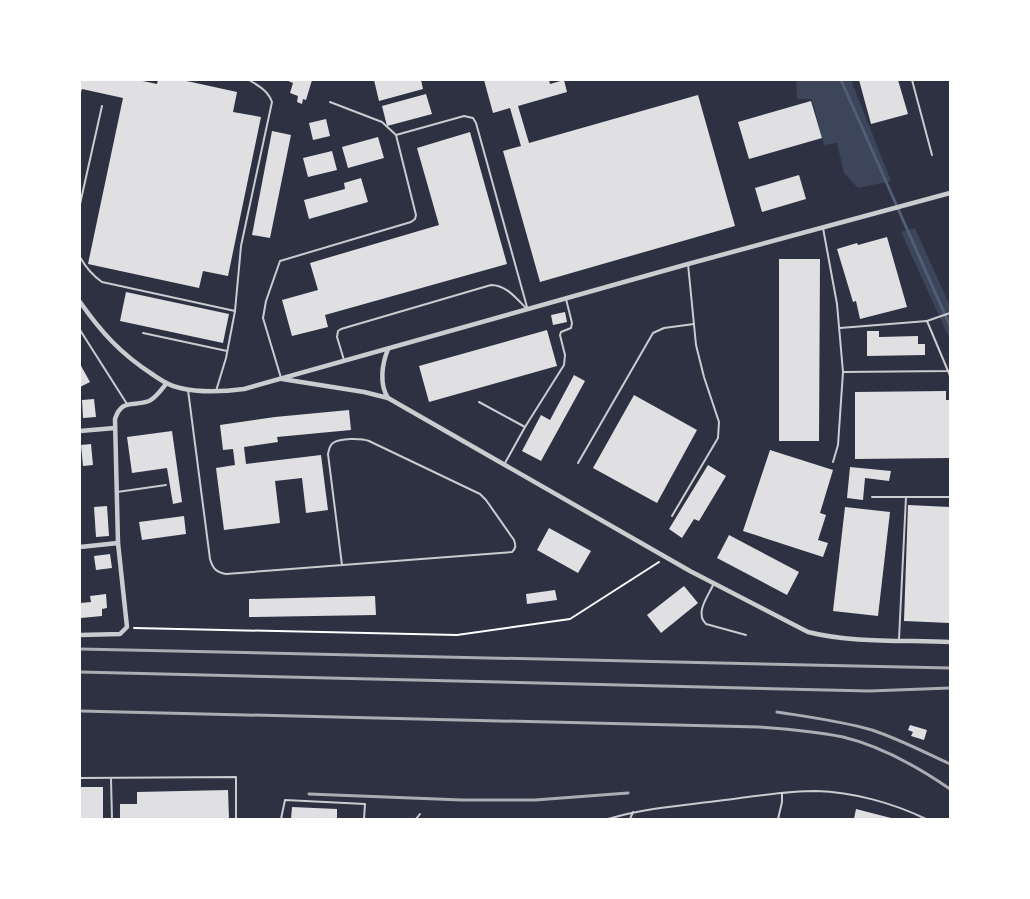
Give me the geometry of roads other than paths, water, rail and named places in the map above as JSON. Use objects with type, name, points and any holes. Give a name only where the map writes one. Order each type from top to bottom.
[{"type":"street","points":[[80,302],[96,325],[117,348],[166,384],[188,390],[215,392],[244,389],[688,264],[950,193]]},
{"type":"street","points":[[388,349],[384,364],[383,380],[384,392],[388,398]]},
{"type":"street","points":[[281,379],[364,392],[388,398],[666,557],[808,632],[846,638],[950,642]]},
{"type":"street","points":[[80,635],[120,634],[127,625],[118,543],[115,428],[118,410],[127,404],[149,401],[166,384]]},
{"type":"street","points":[[80,432],[115,428]]},
{"type":"street","points":[[80,548],[118,543]]},
{"type":"lane","points":[[215,392],[227,351],[235,311],[242,246],[272,102],[262,87],[249,80]]},
{"type":"lane","points":[[912,80],[932,154]]},
{"type":"lane","points":[[281,379],[263,318],[266,301],[280,260],[411,222],[415,219],[416,210],[396,135],[382,122],[330,102]]},
{"type":"lane","points":[[80,204],[102,106]]},
{"type":"lane","points":[[396,135],[464,116],[473,118],[476,123],[528,310]]},
{"type":"lane","points":[[823,228],[837,304],[843,372],[838,445],[834,462]]},
{"type":"lane","points":[[80,257],[93,276],[102,282],[235,311]]},
{"type":"lane","points":[[672,516],[718,438],[719,430],[719,422],[696,345],[688,264]]},
{"type":"lane","points":[[344,362],[337,337],[338,331],[490,285],[506,288],[528,310]]},
{"type":"lane","points":[[504,465],[525,427],[564,365],[560,332],[570,328],[572,323],[566,299]]},
{"type":"lane","points":[[840,328],[927,321],[950,313]]},
{"type":"lane","points":[[927,321],[950,376]]},
{"type":"lane","points":[[578,463],[653,333],[664,328],[694,324]]},
{"type":"lane","points":[[80,330],[127,404]]},
{"type":"lane","points":[[143,333],[227,351]]},
{"type":"lane","points":[[843,372],[948,371]]},
{"type":"lane","points":[[188,390],[210,559],[213,567],[218,572],[226,574],[512,552],[515,549],[515,544],[480,494],[369,441],[361,439],[347,440],[332,444],[328,454],[342,565]]},
{"type":"lane","points":[[479,402],[525,427]]},
{"type":"lane","points":[[117,492],[166,485]]},
{"type":"lane","points":[[872,496],[950,497]]},
{"type":"lane","points":[[899,640],[906,496]]},
{"type":"lane","points":[[714,583],[702,608],[700,616],[702,620],[706,624],[746,635]]},
{"type":"lane","points":[[80,778],[236,777],[236,819]]},
{"type":"lane","points":[[111,778],[112,819]]},
{"type":"lane","points":[[608,819],[633,812],[782,793],[817,791],[849,795],[886,803],[926,819]]},
{"type":"lane","points":[[778,819],[782,793]]},
{"type":"lane","points":[[281,819],[285,800],[365,804],[364,819]]},
{"type":"lane","points":[[630,819],[633,812]]},
{"type":"lane","points":[[416,819],[420,814]]},
{"type":"waterway","points":[[841,80],[950,326]]},
{"type":"railway","points":[[80,649],[950,668]]},
{"type":"railway","points":[[80,672],[869,691],[950,688]]},
{"type":"railway","points":[[80,711],[790,729],[843,737],[871,746],[912,765],[950,789]]},
{"type":"railway","points":[[777,712],[872,730],[950,764]]},
{"type":"railway","points":[[309,794],[462,800],[535,800],[628,793]]}]
